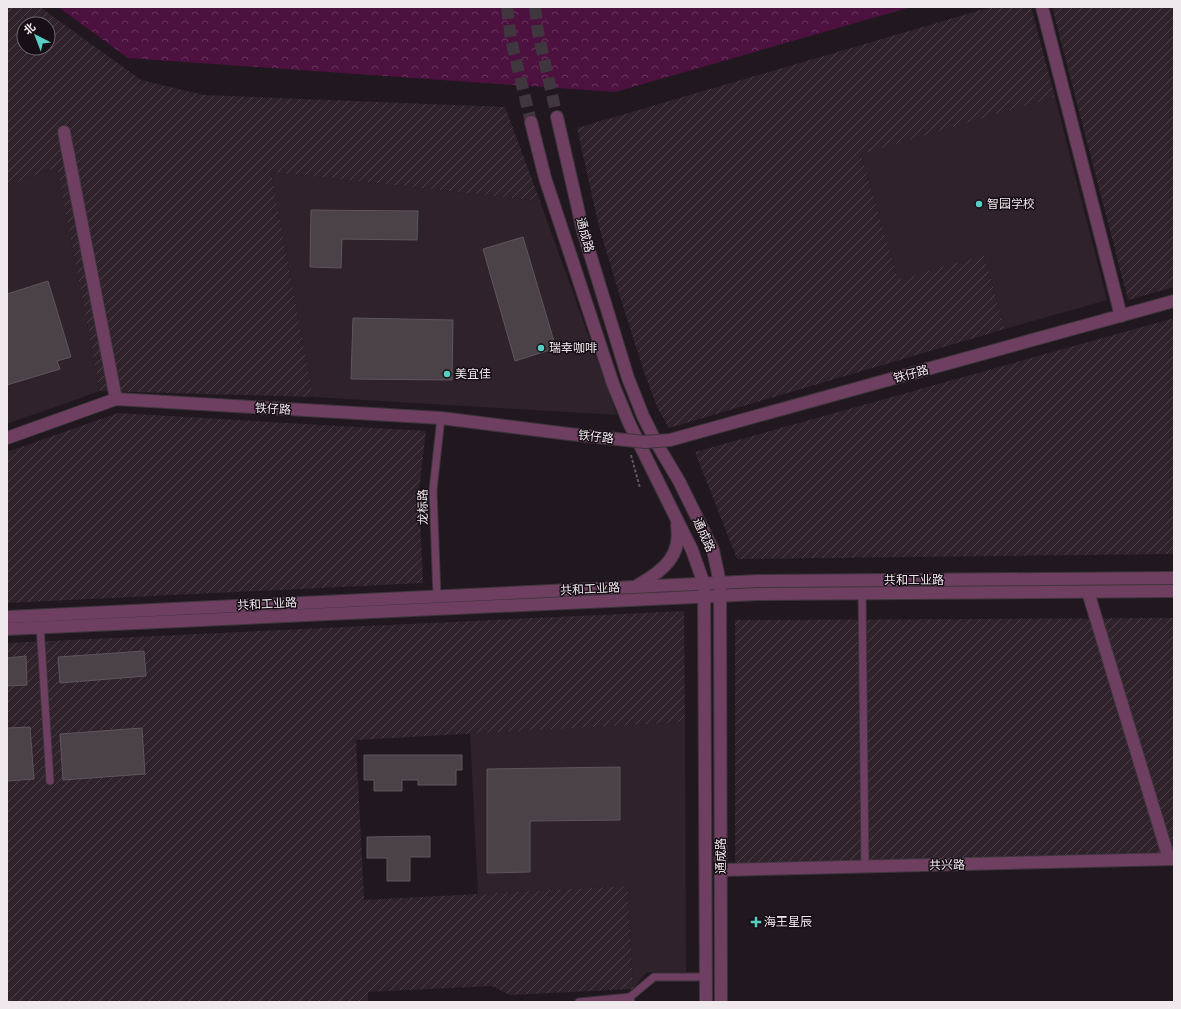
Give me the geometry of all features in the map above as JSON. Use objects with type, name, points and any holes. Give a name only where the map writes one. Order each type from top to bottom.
[{"type":"street","points":[[1042,7],[1121,316]]},
{"type":"street","name":"通成路","points":[[557,117],[583,231],[628,378],[646,423],[679,481],[712,550],[720,583],[721,1002]]},
{"type":"street","name":"通成路","points":[[531,122],[552,200],[613,384],[628,423],[692,550],[704,584],[706,1002]]},
{"type":"street","points":[[64,132],[116,400]]},
{"type":"street","name":"铁仔路","points":[[7,438],[116,400],[441,418],[645,442],[670,440],[1174,301]]},
{"type":"street","points":[[635,587],[662,570],[671,560],[676,548],[678,533],[676,518]]},
{"type":"street","name":"共和工业路","points":[[7,616],[758,581],[1174,578]]},
{"type":"street","name":"共和工业路","points":[[7,630],[759,594],[1174,591]]},
{"type":"street","points":[[1088,592],[1171,859]]},
{"type":"street","name":"共兴路","points":[[721,870],[1171,859]]},
{"type":"lane","name":"龙标路","points":[[437,596],[433,490],[441,418]]},
{"type":"lane","points":[[862,593],[865,866]]},
{"type":"lane","points":[[39,615],[50,780]]},
{"type":"lane","points":[[580,1002],[631,1000],[654,977],[706,977]]},
{"type":"path","points":[[627,440],[640,488]]},
{"type":"shaded area","points":[[7,7],[40,7],[52,16],[16,16],[16,56],[56,56],[56,19],[141,80],[204,95],[505,107],[540,201],[271,172],[313,397],[100,391],[57,167],[7,186]]},
{"type":"shaded area","points":[[991,7],[1031,7],[1055,97],[861,154],[898,280],[984,255],[1005,329],[669,428],[658,409],[644,372],[618,290],[599,227],[577,128]]},
{"type":"shaded area","points":[[1052,7],[1174,7],[1174,287],[1128,300]]},
{"type":"shaded area","name":"智园学校","points":[[1055,97],[1107,300],[1005,329],[984,255],[898,281],[861,153]]},
{"type":"shaded area","points":[[57,167],[100,391],[7,424],[7,186]]},
{"type":"shaded area","points":[[271,172],[540,201],[617,415],[313,397]]},
{"type":"shaded area","points":[[1174,318],[1174,554],[737,559],[695,452]]},
{"type":"shaded area","points":[[118,413],[426,431],[419,490],[423,583],[7,603],[7,452]]},
{"type":"shaded area","points":[[684,611],[685,722],[356,740],[364,900],[628,886],[633,989],[510,995],[492,986],[368,992],[368,1002],[7,1002],[7,643]]},
{"type":"shaded area","points":[[1174,618],[1174,859],[735,870],[735,620]]},
{"type":"shaded area","points":[[685,722],[686,972],[647,972],[633,989],[628,886],[478,894],[470,733]]},
{"type":"green space","points":[[58,7],[911,7],[615,92],[128,58]]},
{"type":"building","points":[[311,210],[418,211],[417,240],[342,239],[341,268],[310,267]]},
{"type":"building","points":[[523,237],[556,348],[515,361],[483,249]]},
{"type":"building","points":[[48,281],[71,357],[57,361],[60,369],[7,385],[7,294]]},
{"type":"building","points":[[353,318],[453,320],[452,380],[351,379]]},
{"type":"building","points":[[144,651],[146,676],[60,683],[58,657]]},
{"type":"building","points":[[26,656],[27,685],[7,686],[7,658]]},
{"type":"building","points":[[30,727],[34,779],[7,781],[7,728]]},
{"type":"building","points":[[142,728],[145,774],[63,780],[60,734]]},
{"type":"building","points":[[364,755],[462,755],[462,770],[456,770],[456,785],[418,785],[418,780],[402,780],[402,791],[374,791],[374,780],[364,780]]},
{"type":"building","points":[[620,767],[620,820],[530,821],[530,872],[487,873],[487,769]]},
{"type":"building","points":[[430,836],[430,857],[410,857],[410,881],[387,881],[387,858],[367,858],[367,837]]},
{"type":"tunnel","points":[[507,7],[511,40],[531,122]]},
{"type":"tunnel","points":[[535,7],[538,32],[557,117]]},
{"type":"place","name":"智园学校","points":[[979,204]]},
{"type":"place","name":"瑞幸咖啡","points":[[541,348]]},
{"type":"place","name":"美宜佳","points":[[447,374]]},
{"type":"place","name":"海王星辰","points":[[756,922]]}]
